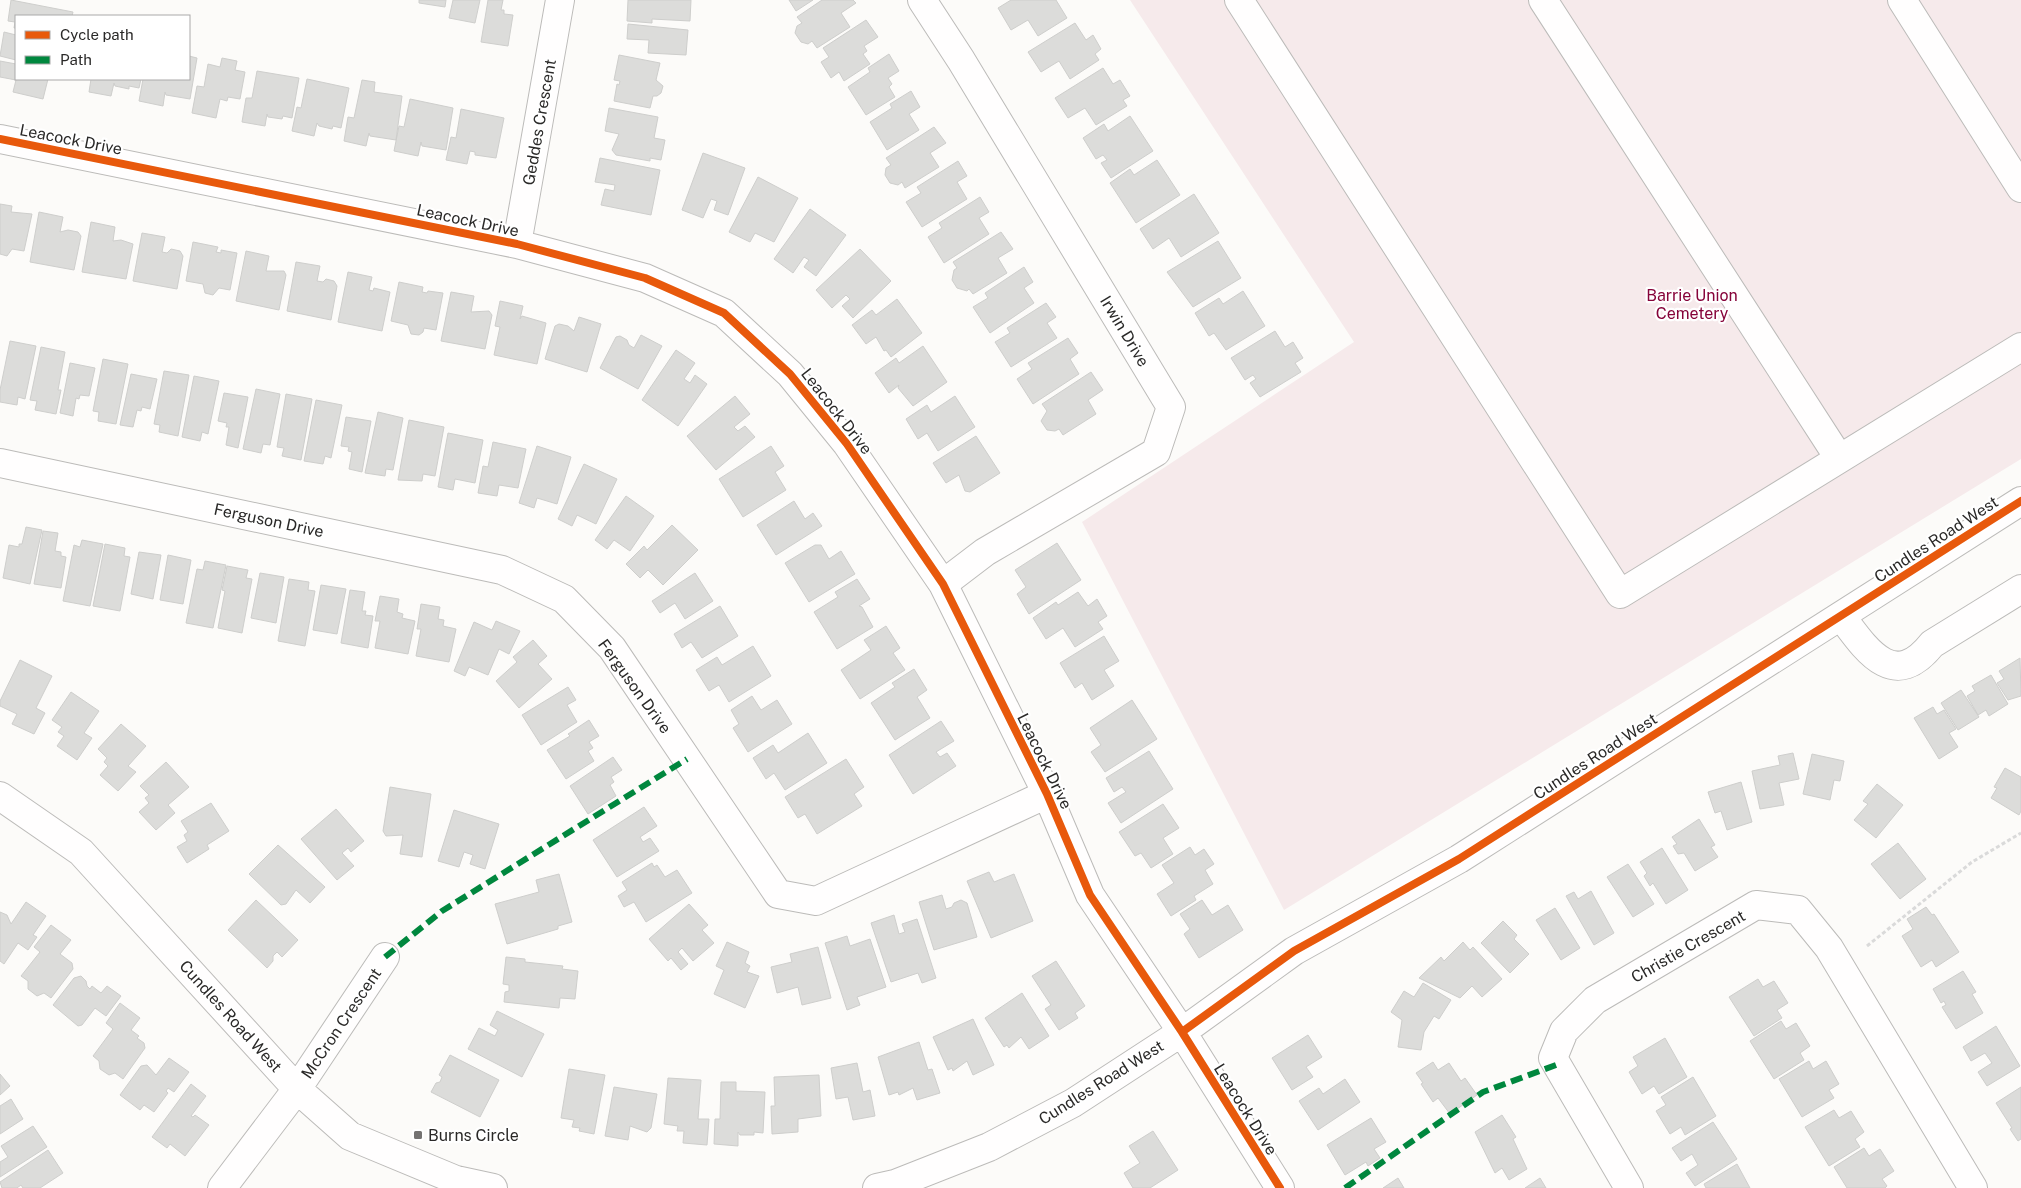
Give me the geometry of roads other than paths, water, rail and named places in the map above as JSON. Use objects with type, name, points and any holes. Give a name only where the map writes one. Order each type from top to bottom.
[{"type":"street","name":"Geddes Crescent","points":[[518,244],[560,0]]},
{"type":"street","name":"Irwin Drive","points":[[922,0],[961,60],[1171,407],[1156,452],[985,552],[942,584]]},
{"type":"street","points":[[1239,0],[1620,594],[2021,347]]},
{"type":"street","points":[[1543,0],[1839,458]]},
{"type":"street","points":[[1902,0],[2021,188]]},
{"type":"street","name":"Leacock Drive","points":[[0,139],[92,156],[518,244],[645,278],[724,313],[790,374],[848,444],[942,584],[1047,794],[1090,895],[1182,1032],[1280,1188]]},
{"type":"street","name":"Ferguson Drive","points":[[0,463],[502,570],[564,599],[612,648],[778,894],[816,901],[1047,794]]},
{"type":"street","name":"Cundles Road West","points":[[877,1188],[895,1184],[989,1147],[1073,1103],[1182,1032],[1294,950],[1459,859],[2021,501]]},
{"type":"street","points":[[1841,616],[1874,658],[1899,664],[1912,662],[1923,655],[1932,644],[2021,589]]},
{"type":"street","name":"Cundles Road West","points":[[0,796],[81,852],[297,1088],[350,1136],[456,1180],[493,1188]]},
{"type":"street","name":"Christie Crescent","points":[[1629,1188],[1553,1058],[1564,1031],[1595,1000],[1756,906],[1798,910],[1828,948],[1973,1188]]},
{"type":"street","name":"McCron Crescent","points":[[222,1188],[297,1088],[385,958]]},
{"type":"place","name":"Burns Circle","points":[[418,1135]]},
{"type":"park label","name":"Barrie Union Cemetery","points":[[1692,304]]}]
